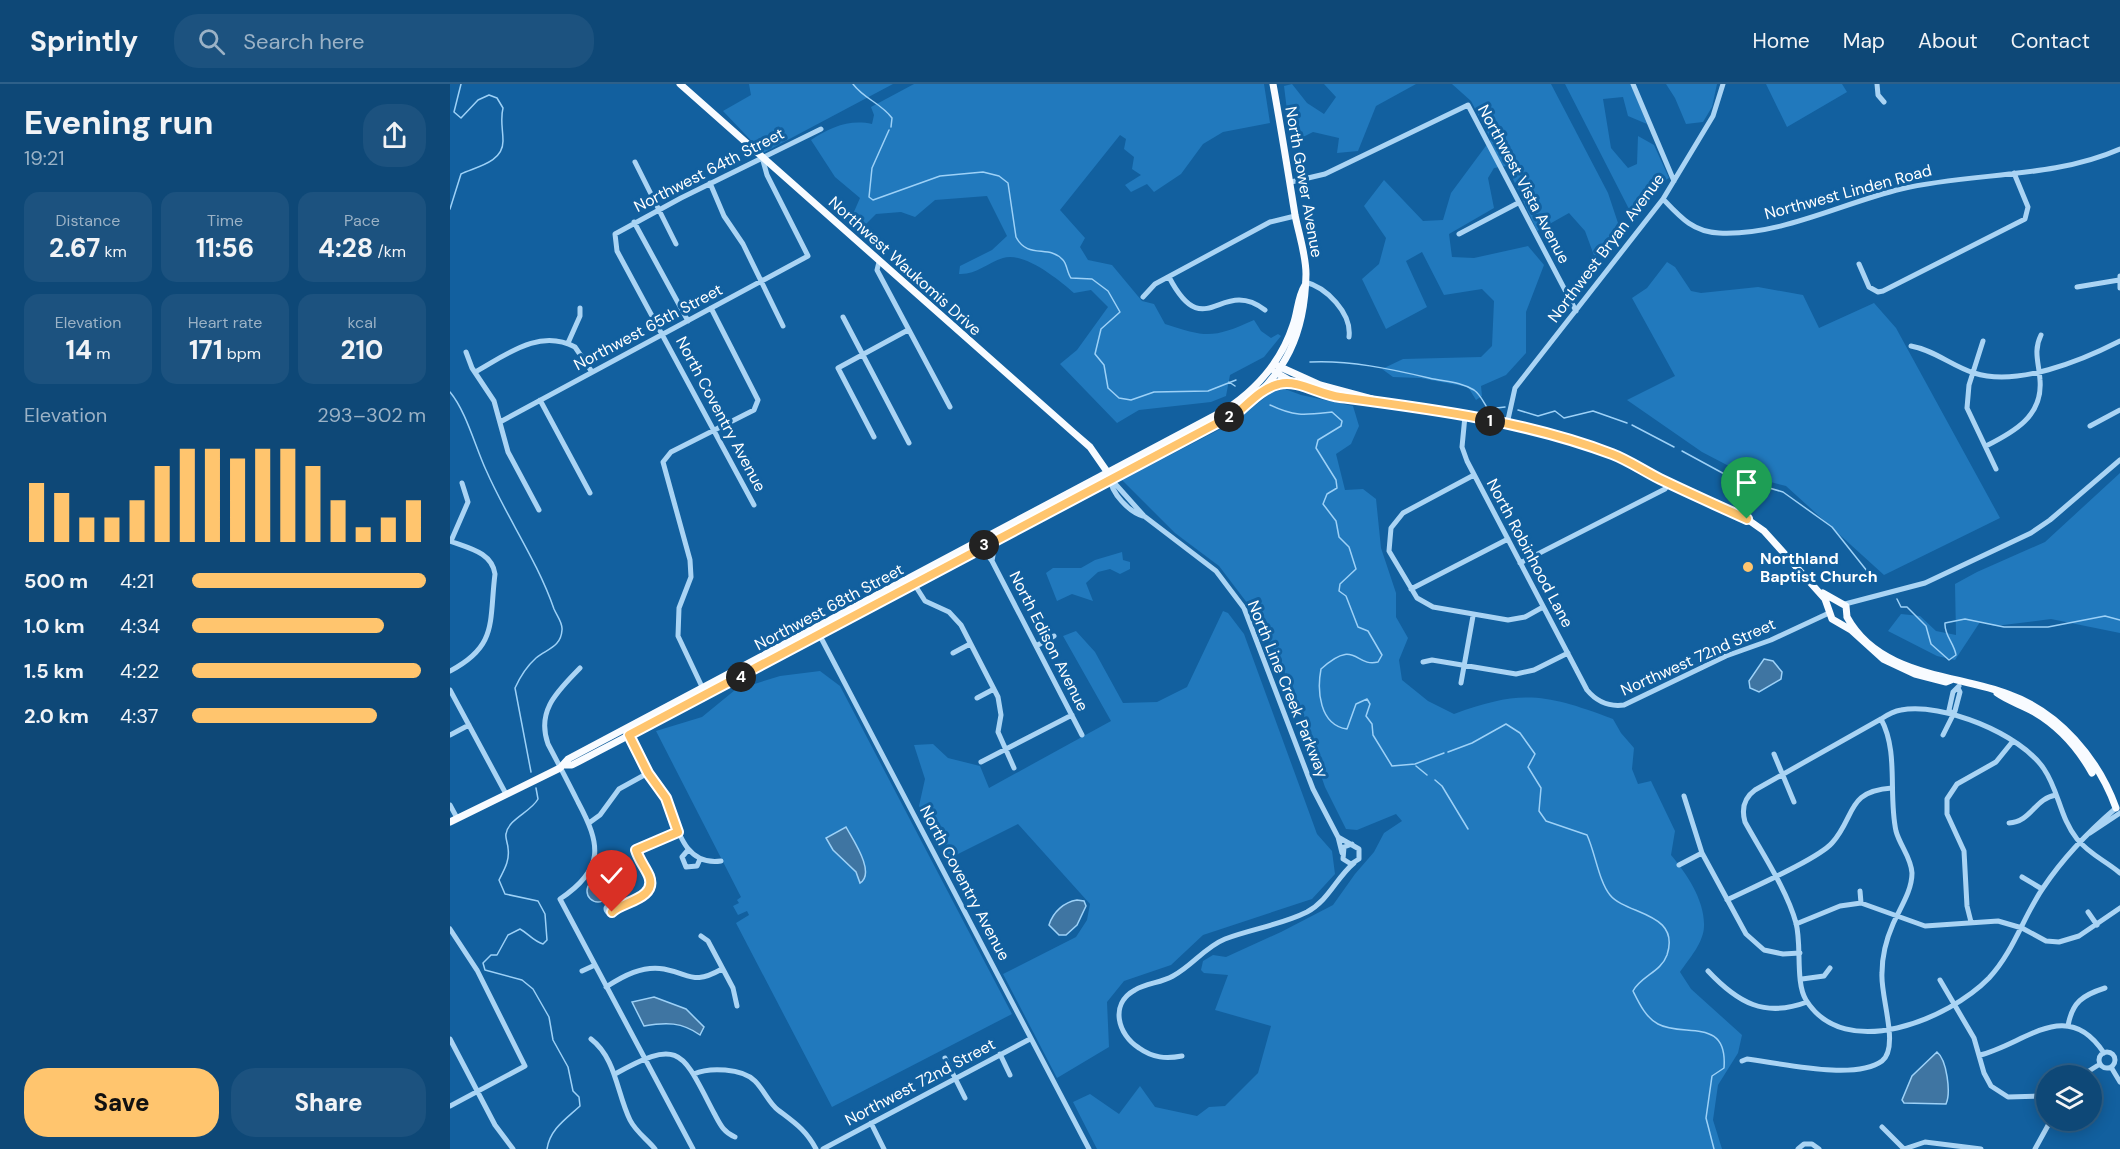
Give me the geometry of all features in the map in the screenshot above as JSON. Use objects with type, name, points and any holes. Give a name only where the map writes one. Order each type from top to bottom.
[{"type":"main road","name":"Northwest Waukomis Drive","points":[[680,84],[1090,447],[1109,475]]},
{"type":"main road","name":"North Gower Avenue","points":[[1109,475],[1238,412],[1262,392],[1300,327],[1306,295],[1305,262],[1273,84]]},
{"type":"main road","points":[[1109,475],[1225,410],[1276,369]]},
{"type":"main road","points":[[1276,369],[1296,384],[1327,395],[1374,400],[1507,424],[1584,444],[1615,455],[1747,519],[1764,531],[1825,595],[1841,603],[1857,630],[1885,655],[1913,669],[1951,680],[1959,685],[1995,691],[2036,713],[2068,740],[2086,763],[2106,797],[2119,812]]},
{"type":"main road","points":[[1276,369],[1312,383],[1374,400]]},
{"type":"main road","points":[[1262,392],[1277,384],[1296,384]]},
{"type":"main road","name":"Northwest 68th Street","points":[[453,820],[562,766],[568,759],[627,732],[704,692],[1109,475]]},
{"type":"main road","points":[[1789,557],[1825,599],[1832,616],[1891,664],[1915,674],[1946,682],[1951,680]]},
{"type":"main road","points":[[1832,616],[1841,603]]},
{"type":"main road","points":[[1832,616],[1848,615]]},
{"type":"street","points":[[1633,84],[1674,181]]},
{"type":"street","name":"Northwest Bryan Avenue","points":[[1507,424],[1515,388],[1663,199],[1713,116],[1723,84]]},
{"type":"street","points":[[1877,84],[1878,95],[1884,102]]},
{"type":"street","name":"Northwest Vista Avenue","points":[[1291,182],[1325,174],[1464,105],[1470,107],[1576,311]]},
{"type":"street","name":"Northwest 64th Street","points":[[615,241],[615,234],[620,229],[821,129]]},
{"type":"street","name":"Northwest Linden Road","points":[[1663,199],[1689,226],[1720,233],[1769,228],[1900,189],[1971,176],[2072,165],[2120,149]]},
{"type":"street","name":"Northwest 65th Street","points":[[500,422],[808,256],[767,175],[762,157]]},
{"type":"street","points":[[635,162],[661,209],[676,244]]},
{"type":"street","points":[[1859,264],[1869,287],[1878,292],[1883,291],[2025,219],[2028,207],[2014,173]]},
{"type":"street","points":[[710,183],[724,216],[743,244],[783,326]]},
{"type":"street","points":[[1459,234],[1518,202]]},
{"type":"street","points":[[1143,297],[1151,287],[1270,222],[1296,216]]},
{"type":"street","points":[[634,222],[688,321]]},
{"type":"street","name":"North Coventry Avenue","points":[[615,241],[617,251],[754,505]]},
{"type":"street","points":[[879,262],[877,270],[950,407]]},
{"type":"street","points":[[1169,277],[1187,304],[1195,308],[1208,309],[1232,300],[1246,300],[1265,310]]},
{"type":"street","points":[[2077,287],[2120,278],[2120,288]]},
{"type":"street","points":[[1305,284],[1317,285],[1340,308],[1350,327],[1349,337]]},
{"type":"street","points":[[568,343],[580,315],[580,308]]},
{"type":"street","points":[[704,692],[678,636],[679,608],[691,577],[690,560],[666,478],[664,458],[671,452],[704,437],[712,430],[758,406],[757,395],[711,308]]},
{"type":"street","points":[[843,317],[909,443]]},
{"type":"street","points":[[874,437],[838,368],[908,330]]},
{"type":"street","points":[[1986,446],[2014,431],[2032,414],[2040,388],[2037,344],[2041,334]]},
{"type":"street","points":[[475,372],[531,342],[547,339],[576,347],[592,372]]},
{"type":"street","points":[[1983,341],[1967,391],[1967,408],[1996,469]]},
{"type":"street","points":[[1911,346],[1923,348],[1988,377],[2004,377],[2071,362],[2120,341]]},
{"type":"street","points":[[466,352],[475,372],[494,401],[508,452],[539,510]]},
{"type":"street","points":[[540,400],[590,493]]},
{"type":"street","points":[[2090,426],[2120,410]]},
{"type":"street","name":"North Robinhood Lane","points":[[1465,416],[1462,447],[1474,475],[1593,697]]},
{"type":"street","points":[[1841,603],[1925,583],[2031,532],[2050,520],[2120,460]]},
{"type":"street","name":"North Line Creek Parkway","points":[[1109,475],[1144,516],[1216,571],[1244,608],[1313,789],[1338,837],[1343,856],[1344,873]]},
{"type":"street","points":[[1474,475],[1407,510],[1396,520],[1390,533],[1389,551],[1411,589],[1423,603],[1473,616],[1516,620],[1543,607]]},
{"type":"street","points":[[450,671],[472,658],[486,642],[495,574],[492,563],[483,554],[450,541],[468,502],[462,483]]},
{"type":"street","points":[[1520,563],[1665,489],[1669,483]]},
{"type":"street","points":[[1411,589],[1508,539]]},
{"type":"street","name":"North Edison Avenue","points":[[982,542],[984,550],[992,561],[1082,735]]},
{"type":"street","points":[[912,582],[925,601],[955,617],[970,644],[1000,705],[998,732],[1004,750],[1014,768]]},
{"type":"street","points":[[1848,615],[1868,596]]},
{"type":"street","points":[[1461,683],[1473,616]]},
{"type":"street","name":"Northwest 72nd Street","points":[[1593,697],[1605,704],[1624,705],[1726,656],[1771,640],[1812,621],[1832,616]]},
{"type":"street","name":"North Coventry Avenue","points":[[818,632],[1089,1149]]},
{"type":"street","points":[[1036,646],[1054,636]]},
{"type":"street","points":[[953,653],[970,644]]},
{"type":"street","points":[[1423,662],[1432,660],[1522,674],[1568,653]]},
{"type":"street","points":[[580,668],[551,699],[544,718],[546,738],[562,766],[595,840],[594,861],[585,880],[561,899],[693,1149]]},
{"type":"street","points":[[1943,735],[1955,711],[1959,685]]},
{"type":"street","points":[[977,698],[994,689]]},
{"type":"street","points":[[450,690],[506,794]]},
{"type":"street","points":[[2119,812],[2079,842],[2042,889],[2022,928],[1992,975],[1954,1003],[1922,1020],[1873,1032],[1844,1030],[1821,1017],[1808,1002],[1802,979],[1796,924],[1744,819],[1745,801],[1755,790],[1895,711],[1909,709],[1952,714],[1989,727],[2013,741],[2039,763],[2056,795],[2067,824],[2079,842],[2120,873]]},
{"type":"street","points":[[981,762],[1071,715]]},
{"type":"street","points":[[1742,1061],[1747,1059],[1842,1070],[1868,1067],[1887,1056],[1891,1045],[1883,1000],[1882,971],[1887,942],[1910,889],[1912,874],[1910,862],[1896,831],[1889,743],[1881,719]]},
{"type":"street","points":[[450,735],[469,725]]},
{"type":"street","points":[[627,732],[648,773],[663,793],[678,832],[688,850],[700,859],[722,861]]},
{"type":"street","points":[[1971,922],[1967,906],[1964,851],[1947,814],[1949,794],[1957,784],[1996,762],[2013,741]]},
{"type":"street","points":[[1774,754],[1794,802]]},
{"type":"street","points":[[589,823],[600,815],[619,789],[648,773]]},
{"type":"street","points":[[1727,900],[1832,843],[1851,807],[1862,796],[1876,789],[1892,788]]},
{"type":"street","points":[[2009,823],[2025,819],[2040,802],[2056,795]]},
{"type":"street","points":[[1684,796],[1702,853],[1746,934],[1754,943],[1773,952],[1800,953]]},
{"type":"street","name":"Northwest 68th Street","points":[[450,805],[453,820]]},
{"type":"street","points":[[614,909],[645,895],[649,889],[649,875],[636,850],[678,832]]},
{"type":"street","points":[[1182,1056],[1161,1058],[1151,1055],[1126,1038],[1118,1013],[1124,998],[1141,986],[1170,978],[1187,968],[1215,944],[1308,911],[1331,892],[1361,854],[1359,849],[1338,837]]},
{"type":"street","points":[[1352,844],[1344,847],[1343,856],[1354,863]]},
{"type":"street","points":[[688,850],[682,857],[686,867],[697,866],[700,859]]},
{"type":"street","points":[[1679,865],[1702,853]]},
{"type":"street","points":[[2022,877],[2042,889]]},
{"type":"street","points":[[1860,891],[1861,903]]},
{"type":"street","points":[[1796,924],[1840,906],[1861,903],[1931,927],[1998,921],[2022,928],[2046,941],[2059,942],[2079,936],[2120,908]]},
{"type":"street","points":[[2088,912],[2097,925]]},
{"type":"street","points":[[450,929],[477,970],[525,1066],[450,1106]]},
{"type":"street","points":[[700,936],[708,941],[733,988],[737,1006]]},
{"type":"street","points":[[582,971],[595,965]]},
{"type":"street","points":[[1802,979],[1824,976],[1830,968]]},
{"type":"street","points":[[606,987],[628,974],[643,969],[663,969],[698,980],[722,969]]},
{"type":"street","points":[[1708,971],[1724,988],[1745,1002],[1785,1009],[1808,1002]]},
{"type":"street","points":[[1940,980],[1974,1038],[1989,1083],[2008,1096],[2036,1096]]},
{"type":"street","points":[[2068,1026],[2073,1008],[2079,1000],[2105,988]]},
{"type":"street","points":[[1980,1055],[1999,1049],[2047,1026],[2068,1026],[2088,1035],[2104,1053]]},
{"type":"street","points":[[450,1039],[498,1130],[513,1149]]},
{"type":"street","name":"Northwest 72nd Street","points":[[823,1149],[1030,1039]]},
{"type":"street","points":[[591,1040],[599,1045],[615,1074],[630,1119],[655,1149]]},
{"type":"street","points":[[615,1074],[645,1057],[664,1052],[679,1058],[694,1074],[723,1130],[735,1137]]},
{"type":"street","points":[[2110,1052],[2117,1055],[2111,1067],[2105,1068],[2100,1064],[2100,1058],[2104,1053],[2110,1052]]},
{"type":"street","points":[[1000,1054],[1010,1075]]},
{"type":"street","points":[[945,1058],[965,1098]]},
{"type":"street","points":[[2111,1067],[2120,1082]]},
{"type":"street","points":[[694,1074],[703,1069],[746,1075],[754,1080],[777,1110],[804,1128],[816,1149]]},
{"type":"street","points":[[1983,1088],[1989,1083]]},
{"type":"street","points":[[871,1124],[885,1149]]},
{"type":"street","points":[[1882,1127],[1904,1149],[1925,1142],[1981,1149]]},
{"type":"street","points":[[2035,1149],[2045,1131]]},
{"type":"street","points":[[1798,1149],[1803,1144],[1812,1144],[1819,1149]]},
{"type":"shaded area","points":[[749,84],[893,84],[763,153],[723,111],[751,95]]},
{"type":"shaded area","points":[[914,84],[1264,84],[1270,123],[1223,132],[1203,144],[1181,174],[1154,192],[1147,184],[1131,192],[1125,185],[1141,175],[1132,169],[1134,157],[1124,149],[1126,139],[1120,135],[1060,210],[1085,238],[1080,247],[1088,260],[1112,265],[1142,301],[1154,304],[1165,324],[1191,332],[1210,334],[1229,330],[1254,320],[1261,331],[1271,338],[1278,334],[1281,336],[1264,357],[1230,375],[1226,396],[1211,402],[1139,410],[1117,423],[1060,364],[1077,350],[1108,307],[1091,290],[1074,293],[1041,268],[1011,257],[997,260],[971,273],[959,274],[960,266],[992,250],[1007,236],[987,196],[935,200],[915,217],[901,212],[876,214],[859,231],[850,221],[860,198],[835,177],[811,140],[840,125],[872,124],[874,115],[871,107]]},
{"type":"shaded area","points":[[1292,84],[1307,103],[1324,114],[1336,97],[1324,84],[1416,84],[1376,106],[1358,151],[1337,153],[1339,138],[1313,132],[1291,143],[1284,86]]},
{"type":"shaded area","points":[[1452,84],[1551,84],[1608,193],[1618,223],[1595,258],[1585,231],[1569,213],[1537,231],[1507,166],[1494,168],[1488,178],[1494,208],[1449,234],[1452,257],[1474,258],[1528,246],[1544,265],[1526,312],[1526,353],[1506,375],[1481,386],[1482,396],[1476,400],[1468,387],[1420,378],[1393,377],[1382,369],[1403,359],[1481,357],[1492,346],[1494,301],[1482,289],[1444,295],[1422,252],[1406,261],[1427,307],[1386,329],[1362,279],[1379,264],[1386,238],[1364,206],[1384,180],[1423,221],[1443,220],[1451,193],[1491,139],[1471,101]]},
{"type":"shaded area","points":[[1565,84],[1631,84],[1647,124],[1628,116],[1623,97],[1603,99],[1611,148],[1628,168],[1637,164],[1638,136],[1654,145],[1669,178],[1648,190],[1630,211]]},
{"type":"shaded area","points":[[1666,84],[1717,84],[1712,107],[1703,122],[1686,124]]},
{"type":"shaded area","points":[[1766,84],[1842,84],[1847,92],[1787,127]]},
{"type":"shaded area","points":[[1667,262],[1675,267],[1691,291],[1701,293],[1758,287],[1803,295],[1819,328],[1874,303],[1896,328],[2000,518],[1884,575],[1786,486],[1748,476],[1702,452],[1627,400],[1675,376],[1632,298],[1647,288]]},
{"type":"shaded area","points":[[1285,389],[1301,395],[1353,406],[1359,426],[1351,444],[1336,454],[1345,490],[1363,489],[1376,499],[1381,548],[1396,593],[1396,617],[1408,638],[1399,660],[1402,680],[1428,701],[1454,714],[1478,706],[1517,698],[1534,698],[1569,704],[1613,719],[1634,748],[1632,769],[1638,784],[1651,781],[1675,831],[1671,855],[1694,888],[1702,907],[1704,926],[1702,938],[1680,972],[1691,989],[1742,1035],[1738,1053],[1718,1085],[1713,1120],[1722,1149],[1097,1149],[1073,1102],[1090,1094],[1119,1114],[1140,1086],[1155,1107],[1197,1116],[1209,1107],[1225,1106],[1258,1073],[1271,1026],[1215,1010],[1228,975],[1204,973],[1201,970],[1203,961],[1213,955],[1226,957],[1333,905],[1374,852],[1384,833],[1402,821],[1396,814],[1357,830],[1346,829],[1325,787],[1312,750],[1309,725],[1288,689],[1284,669],[1254,612],[1219,566],[1175,533],[1122,480],[1234,422],[1272,392]]},
{"type":"shaded area","points":[[2120,473],[2120,633],[2051,619],[1995,626],[1980,622],[1955,660],[1937,656],[1888,631],[1901,614],[1920,616],[1936,631],[1956,635],[1955,584],[2045,542]]},
{"type":"shaded area","points":[[1122,552],[1123,560],[1130,562],[1130,569],[1120,574],[1110,569],[1098,572],[1086,583],[1093,601],[1072,594],[1057,601],[1046,573],[1053,568],[1081,568],[1095,560]]},
{"type":"shaded area","points":[[1223,611],[1228,613],[1244,634],[1317,834],[1332,851],[1335,874],[1312,899],[1203,935],[1171,965],[1124,981],[1107,1002],[1109,1047],[1057,1078],[1003,974],[1076,937],[1087,920],[1090,904],[1018,824],[950,858],[919,806],[925,779],[914,745],[933,744],[948,758],[980,766],[989,788],[1111,721],[1063,636],[1076,631],[1095,652],[1123,703],[1157,702],[1187,687]]},
{"type":"shaded area","points":[[1764,659],[1773,661],[1782,672],[1781,679],[1759,692],[1750,688],[1749,681]]},
{"type":"shaded area","points":[[820,671],[840,686],[1012,1014],[832,1107],[736,923],[749,915],[747,911],[738,915],[733,906],[739,903],[737,900],[741,897],[656,731],[702,717],[735,690],[780,676]]},
{"type":"shaded area","points":[[846,827],[862,856],[866,872],[860,883],[856,872],[833,850],[826,838]]},
{"type":"shaded area","points":[[598,880],[606,883],[609,891],[606,899],[598,902],[590,899],[587,891],[590,883]]},
{"type":"shaded area","points":[[1077,900],[1084,901],[1086,906],[1077,925],[1066,935],[1059,935],[1049,925],[1051,920],[1063,905]]},
{"type":"shaded area","points":[[654,997],[686,1009],[704,1027],[700,1035],[673,1024],[644,1026],[632,1002]]},
{"type":"shaded area","points":[[1937,1052],[1943,1062],[1947,1077],[1946,1104],[1904,1103],[1902,1100],[1912,1076]]},
{"type":"waterway","points":[[450,209],[461,174],[493,159],[502,148],[503,141],[503,108],[497,98],[489,95],[478,100],[461,118],[454,112],[461,84]]},
{"type":"waterway","points":[[853,84],[862,94],[888,113],[892,118],[891,127]]},
{"type":"waterway","points":[[889,130],[872,168],[869,197],[873,200],[940,176],[983,172],[999,176],[1008,183],[1016,237],[1021,244],[1032,250],[1057,255],[1064,262],[1071,278],[1092,279],[1108,291],[1120,312],[1101,329],[1095,354],[1104,365],[1108,388],[1119,398],[1131,400],[1154,392],[1208,391],[1236,380]]},
{"type":"waterway","points":[[1310,362],[1340,362],[1370,366],[1457,383],[1476,392],[1488,409],[1505,407]]},
{"type":"waterway","points":[[1229,382],[1235,386]]},
{"type":"waterway","points":[[450,392],[461,409],[494,488],[539,573],[562,625],[559,640],[533,661],[515,688],[531,772]]},
{"type":"waterway","points":[[1270,405],[1286,412],[1300,414],[1332,412],[1342,421],[1341,426],[1318,440],[1316,448],[1336,480],[1337,488],[1327,494],[1323,504],[1336,521],[1339,537],[1349,547],[1356,569],[1340,584],[1339,591],[1346,596],[1358,627],[1368,631],[1382,655],[1378,662],[1370,663],[1348,654],[1341,655],[1321,669],[1319,687],[1325,714],[1338,726],[1347,729],[1356,704],[1367,699],[1370,704],[1366,716],[1372,724],[1373,735],[1392,766],[1415,764],[1444,753]]},
{"type":"waterway","points":[[1518,410],[1538,416],[1555,411],[1564,418],[1593,411],[1627,423]]},
{"type":"waterway","points":[[1632,425],[1674,447]]},
{"type":"waterway","points":[[1682,451],[1728,476],[1783,492],[1832,527],[1875,581]]},
{"type":"waterway","points":[[1897,599],[1901,607],[1907,607],[1926,626],[1931,644],[1949,660],[1956,655],[1945,623],[1965,619],[2004,627],[2048,627],[2105,616],[2120,620]]},
{"type":"waterway","points":[[1448,752],[1472,743],[1506,724],[1520,733],[1535,754],[1528,767],[1541,788],[1539,811],[1546,821],[1587,835],[1603,883],[1610,895],[1618,902],[1650,916],[1666,930],[1669,941],[1664,961],[1633,991],[1646,1014],[1658,1024],[1668,1028],[1702,1032],[1719,1041],[1723,1052],[1724,1068],[1712,1076],[1706,1118],[1714,1149]]},
{"type":"waterway","points":[[1416,766],[1427,775]]},
{"type":"waterway","points":[[1435,780],[1442,786],[1468,829]]},
{"type":"waterway","points":[[536,788],[538,799],[535,804],[515,820],[508,829],[506,836],[508,857],[499,880],[505,894],[538,901],[545,914],[547,940],[543,944],[540,943],[520,929],[508,935],[497,955],[491,955],[483,963],[485,970],[522,980],[533,989],[549,1017],[553,1040],[568,1067],[573,1091],[579,1097],[580,1106],[555,1130],[547,1149]]},
{"type":"place","name":"Northland Baptist Church","points":[[1748,567]]},
{"type":"route","points":[[612,912],[645,895],[649,889],[649,875],[636,850],[678,832],[666,798],[648,773],[629,735],[820,636],[984,545],[1238,412],[1262,392],[1277,384],[1296,384],[1327,395],[1374,400],[1507,424],[1584,444],[1615,455],[1747,519]]}]
